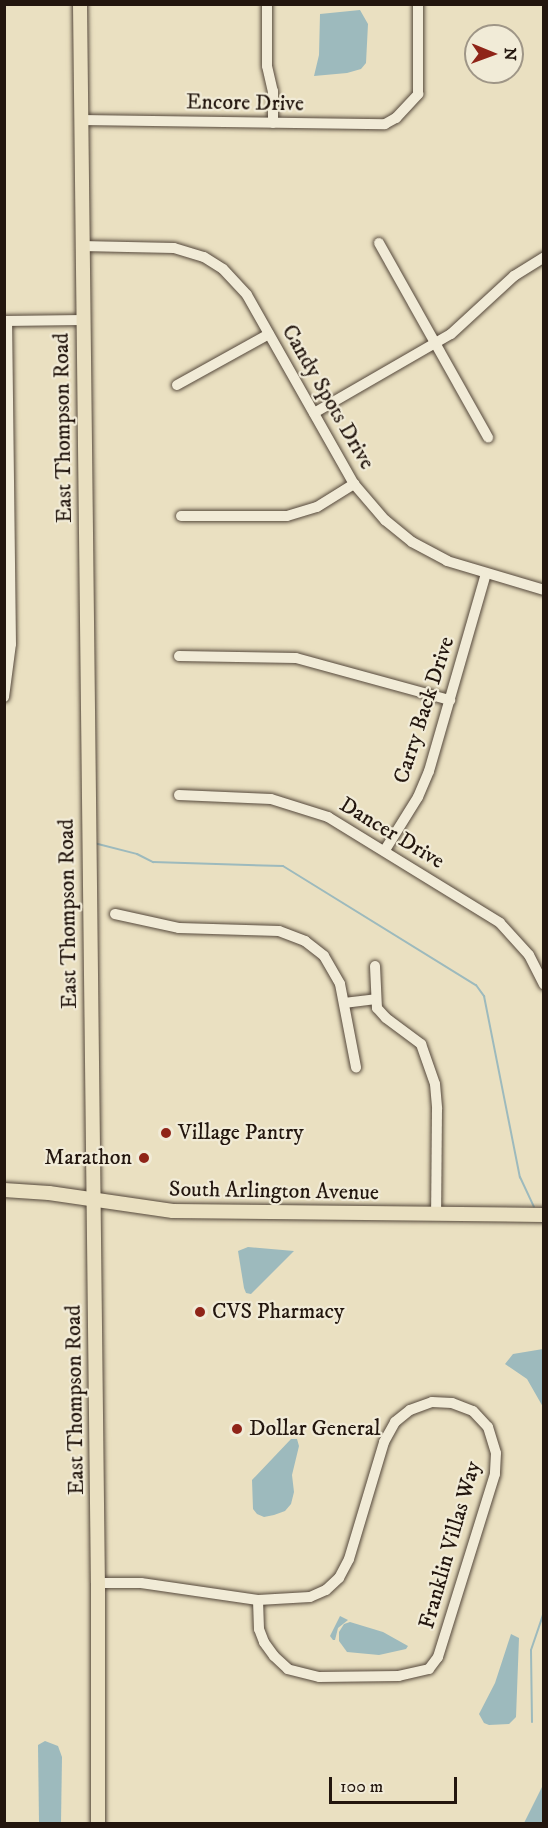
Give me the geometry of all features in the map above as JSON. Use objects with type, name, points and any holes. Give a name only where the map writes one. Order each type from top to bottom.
[{"type":"main road","name":"East Thompson Road","points":[[80,4],[98,1583],[98,1824]]},
{"type":"main road","name":"South Arlington Avenue","points":[[4,1190],[49,1192],[173,1211],[543,1215]]},
{"type":"street","points":[[267,4],[267,58],[273,91],[273,123]]},
{"type":"street","name":"Encore Drive","points":[[81,120],[385,124],[404,110],[418,94],[418,4]]},
{"type":"street","points":[[379,243],[488,437]]},
{"type":"street","name":"Candy Spots Drive","points":[[81,246],[166,247],[204,256],[223,269],[240,285],[354,484],[385,520],[412,542],[447,561],[543,590]]},
{"type":"street","points":[[314,413],[462,326],[514,276],[543,257]]},
{"type":"street","points":[[4,697],[10,658],[6,321],[83,320]]},
{"type":"street","points":[[177,385],[269,334]]},
{"type":"street","points":[[181,516],[287,516],[317,507],[354,484]]},
{"type":"street","name":"Carry Back Drive","points":[[385,850],[418,797],[429,771],[486,574]]},
{"type":"street","points":[[179,656],[296,658],[450,700]]},
{"type":"street","name":"Dancer Drive","points":[[178,795],[251,796],[291,803],[328,817],[488,913],[510,931],[529,955],[543,984]]},
{"type":"street","points":[[115,914],[179,928],[267,929],[295,935],[318,951],[331,966],[340,984],[356,1067]]},
{"type":"street","points":[[375,966],[377,1008],[386,1018],[414,1037],[427,1056],[437,1109],[436,1214]]},
{"type":"street","points":[[344,1003],[376,999]]},
{"type":"street","name":"Franklin Villas Way","points":[[432,1402],[452,1403],[472,1411],[488,1427],[496,1453],[495,1474],[438,1657],[429,1669],[399,1676],[319,1677],[288,1669],[274,1656],[259,1629],[258,1600],[310,1597],[326,1590],[339,1578],[349,1559],[384,1442],[395,1422],[410,1410],[432,1402]]},
{"type":"street","points":[[98,1583],[141,1582],[258,1600]]},
{"type":"water","points":[[360,10],[368,24],[366,63],[361,69],[347,73],[314,76],[319,55],[320,14]]},
{"type":"water","points":[[248,1247],[294,1251],[251,1294],[246,1293],[244,1288],[238,1251]]},
{"type":"water","points":[[544,1349],[543,1407],[527,1379],[505,1364],[513,1354]]},
{"type":"water","points":[[291,1439],[297,1439],[299,1446],[292,1475],[294,1492],[291,1504],[285,1511],[264,1517],[253,1509],[252,1480]]},
{"type":"water","points":[[340,1616],[348,1620],[338,1628],[335,1640],[333,1640],[330,1636]]},
{"type":"water","points":[[350,1622],[383,1632],[408,1646],[406,1649],[379,1655],[347,1652],[339,1641],[339,1632],[344,1624]]},
{"type":"water","points":[[511,1634],[519,1638],[516,1717],[509,1724],[489,1725],[484,1723],[479,1714],[495,1683]]},
{"type":"water","points":[[45,1741],[58,1746],[62,1757],[61,1823],[39,1823],[38,1745]]},
{"type":"water","points":[[543,1785],[543,1823],[524,1823]]},
{"type":"waterway","points":[[94,843],[137,854],[153,862],[283,866],[476,985],[484,996],[520,1177],[534,1207]]},
{"type":"waterway","points":[[532,1722],[531,1650],[544,1612]]},
{"type":"place","name":"Village Pantry","points":[[166,1133]]},
{"type":"place","name":"Marathon","points":[[144,1158]]},
{"type":"place","name":"CVS Pharmacy","points":[[200,1312]]},
{"type":"place","name":"Dollar General","points":[[237,1429]]}]
